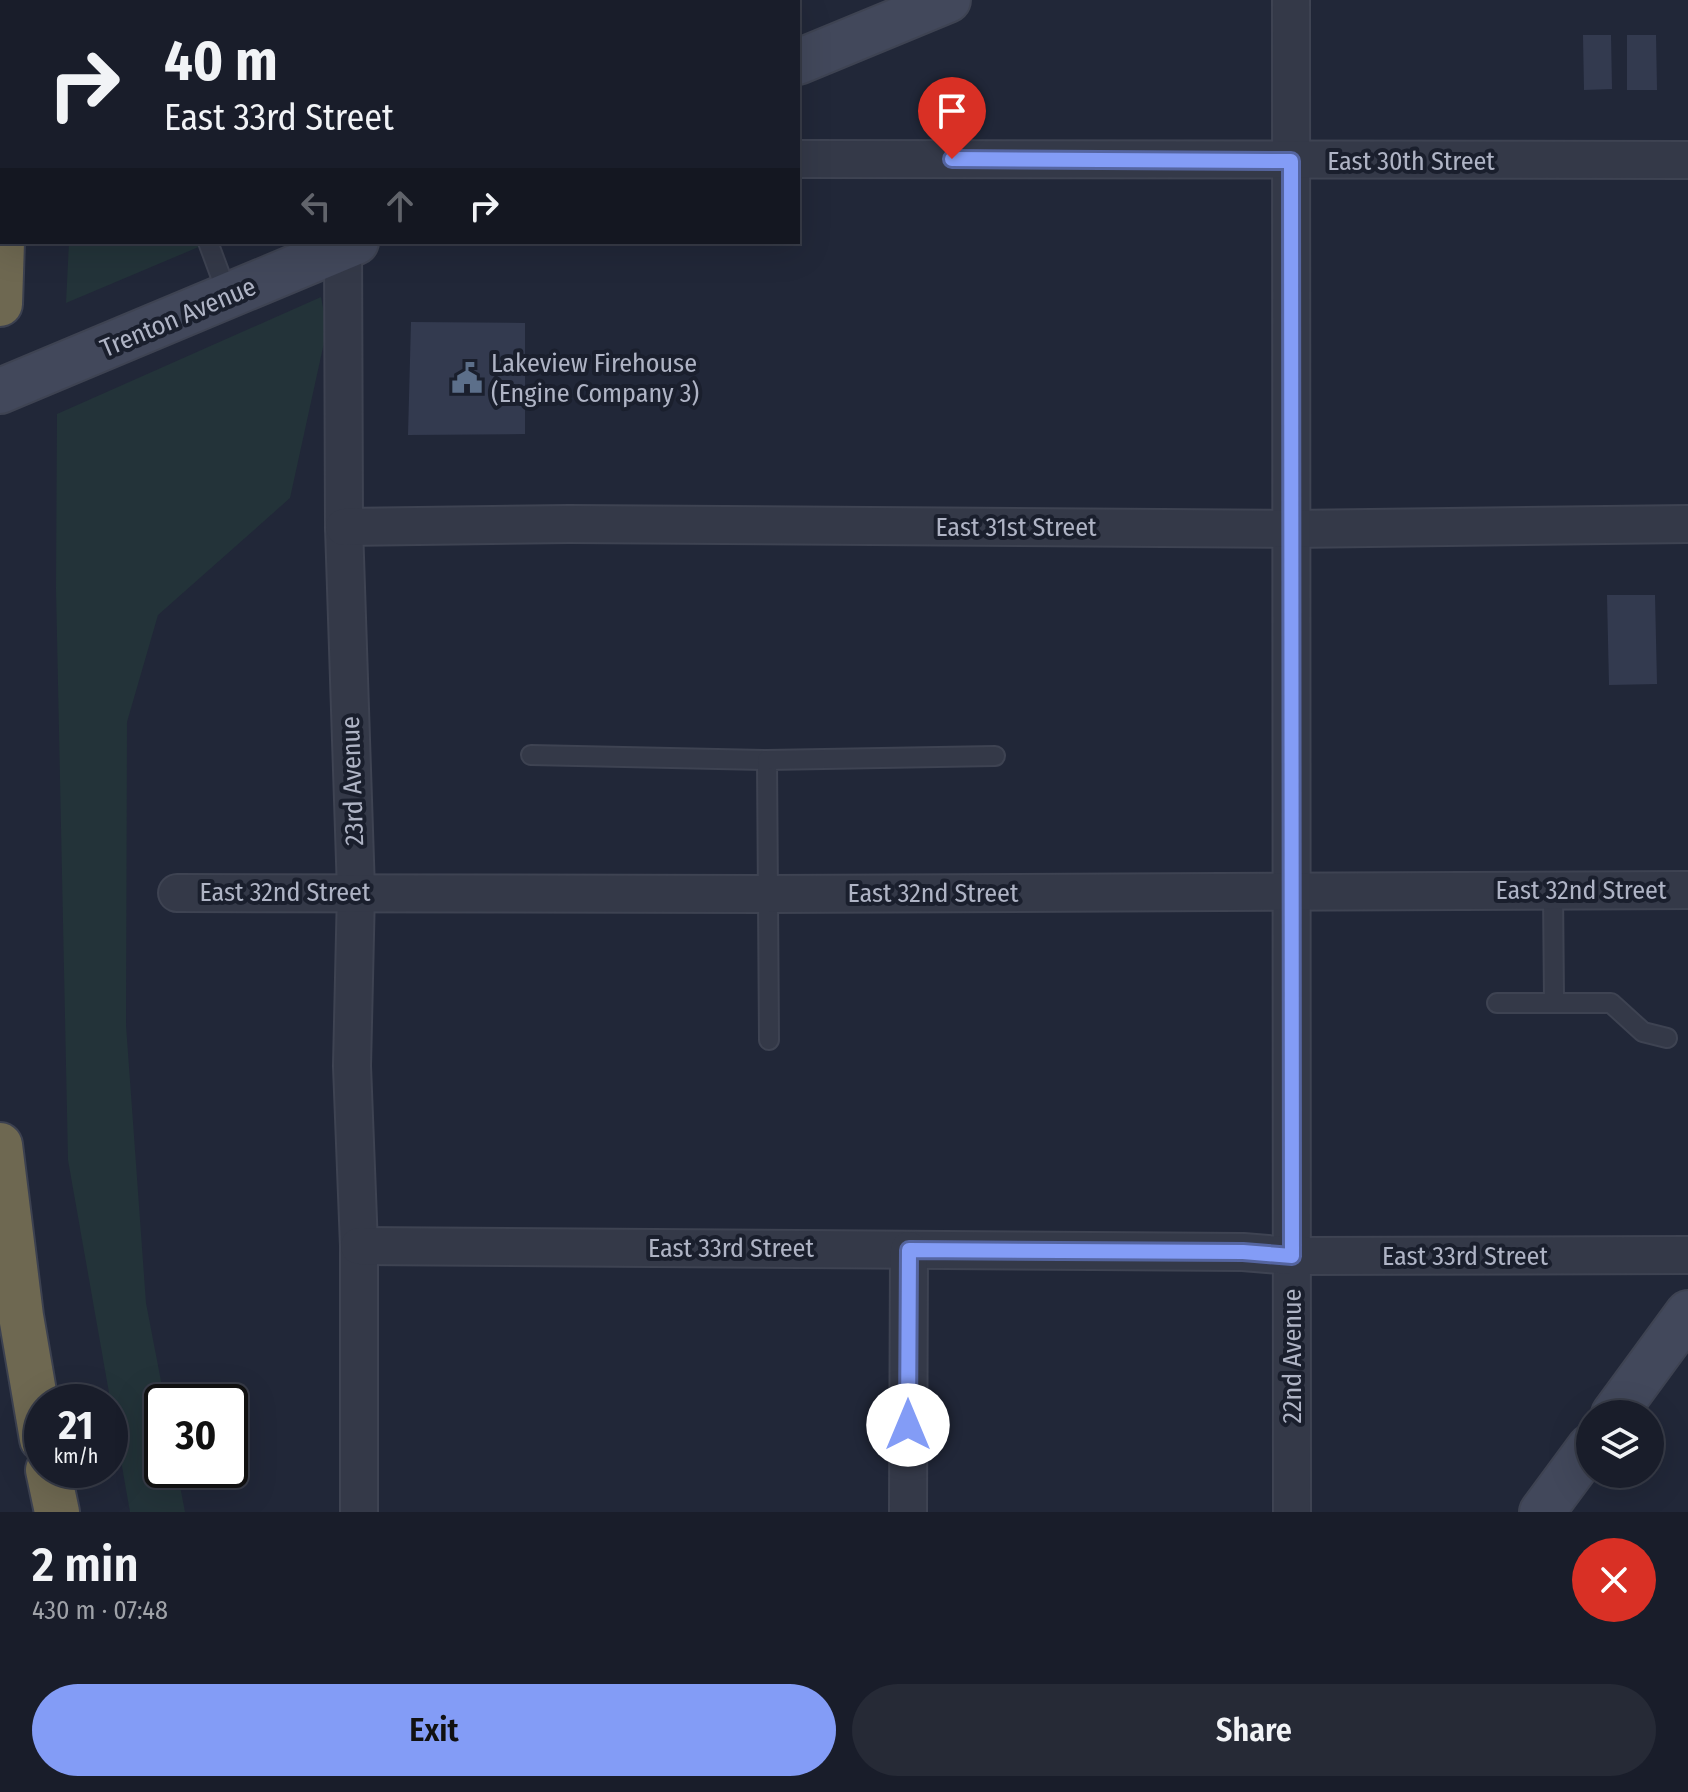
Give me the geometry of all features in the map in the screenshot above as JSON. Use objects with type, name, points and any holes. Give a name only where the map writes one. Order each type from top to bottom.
[{"type":"highway","points":[[0,304],[2,244]]},
{"type":"highway","points":[[0,1145],[33,1384]]},
{"type":"highway","points":[[52,1488],[57,1512]]},
{"type":"street","points":[[800,61],[948,0]]},
{"type":"street","name":"22nd Avenue","points":[[1291,0],[1292,1512]]},
{"type":"street","name":"East 30th Street","points":[[800,159],[1688,160]]},
{"type":"street","name":"Trenton Avenue","points":[[0,391],[348,244]]},
{"type":"street","name":"23rd Avenue","points":[[348,244],[344,527],[356,891],[352,1066],[359,1246],[359,1512]]},
{"type":"street","name":"East 31st Street","points":[[344,527],[601,524],[1291,529],[1688,524]]},
{"type":"street","name":"East 32nd Street","points":[[177,893],[1688,890]]},
{"type":"street","name":"East 33rd Street","points":[[359,1246],[1243,1252],[1292,1256],[1688,1255]]},
{"type":"street","points":[[908,1512],[909,1250]]},
{"type":"street","points":[[1624,1400],[1688,1313]]},
{"type":"street","points":[[1542,1512],[1576,1466]]},
{"type":"lane","points":[[209,244],[228,296]]},
{"type":"lane","points":[[531,755],[767,760],[995,756]]},
{"type":"lane","points":[[767,760],[769,1040]]},
{"type":"lane","points":[[1553,890],[1554,1001]]},
{"type":"lane","points":[[1497,1003],[1611,1003],[1643,1032],[1667,1038]]},
{"type":"shaded area","points":[[69,244],[200,244],[201,246],[66,303]]},
{"type":"shaded area","points":[[321,297],[327,329],[290,498],[158,615],[127,722],[126,1025],[146,1303],[162,1384],[144,1384],[144,1488],[180,1488],[185,1512],[130,1512],[126,1488],[128,1384],[107,1384],[68,1160],[56,589],[57,414]]},
{"type":"building","points":[[1583,35],[1611,35],[1612,89],[1584,90]]},
{"type":"building","points":[[1627,35],[1656,35],[1657,90],[1627,90]]},
{"type":"building","name":"Lakeview Firehouse (Engine Company 3)","points":[[411,322],[525,323],[525,434],[408,435]]},
{"type":"building","points":[[1607,595],[1655,595],[1657,684],[1609,685]]},
{"type":"place","name":"Lakeview Firehouse (Engine Company 3)","points":[[467,378]]},
{"type":"route","points":[[908,1425],[909,1250],[1243,1252],[1292,1256],[1291,161],[952,159]]}]
